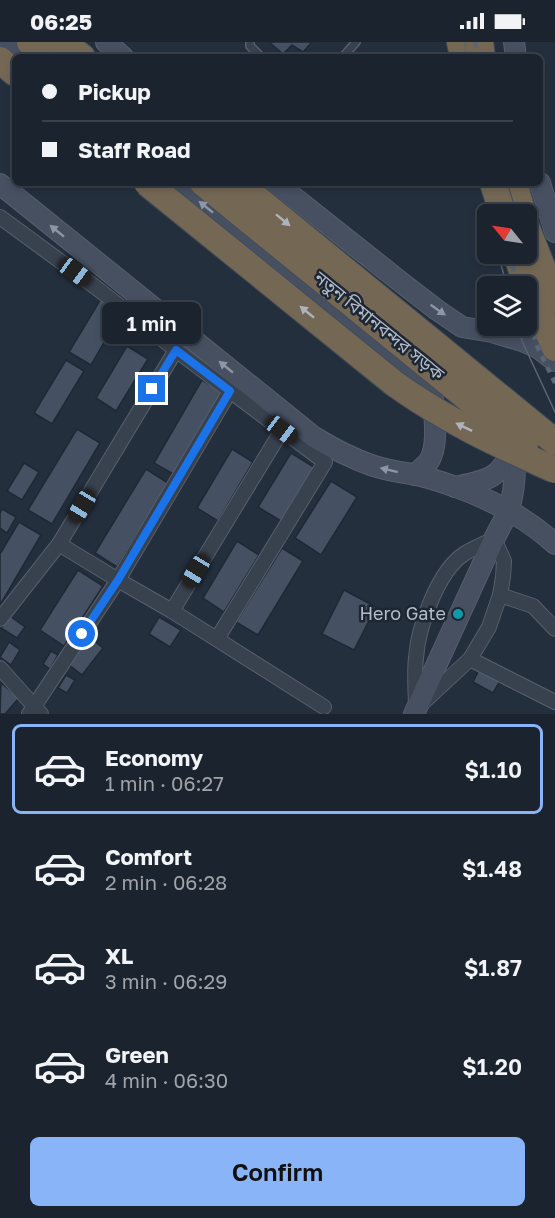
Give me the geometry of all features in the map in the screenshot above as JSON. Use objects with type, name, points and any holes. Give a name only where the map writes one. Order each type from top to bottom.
[{"type":"highway","points":[[30,42],[44,54]]},
{"type":"highway","points":[[63,42],[78,54]]},
{"type":"highway","points":[[0,60],[12,70]]},
{"type":"highway","points":[[151,186],[395,384],[449,419],[555,470]]},
{"type":"highway","name":"নতুন বিমানবন্দর সড়ক","points":[[207,186],[555,470]]},
{"type":"highway","name":"নতুন বিমানবন্দর সড়ক","points":[[242,186],[555,442]]},
{"type":"highway","points":[[494,186],[500,204]]},
{"type":"highway","points":[[515,186],[520,204]]},
{"type":"highway","points":[[537,254],[555,300]]},
{"type":"highway","points":[[520,264],[555,348]]},
{"type":"main road","points":[[0,42],[14,54]]},
{"type":"main road","points":[[106,42],[120,54]]},
{"type":"main road","points":[[0,184],[314,437],[339,452],[372,466],[455,486],[529,523],[555,544]]},
{"type":"main road","points":[[180,186],[432,387]]},
{"type":"main road","points":[[280,186],[402,284],[462,327],[492,332],[522,341],[538,348],[555,361]]},
{"type":"main road","points":[[541,186],[555,232]]},
{"type":"main road","points":[[325,302],[334,301],[342,296],[352,281],[359,264],[359,248]]},
{"type":"main road","points":[[364,333],[359,315],[364,306],[378,289],[387,285],[402,284]]},
{"type":"main road","points":[[414,475],[429,461],[433,452],[435,437],[432,387],[440,365],[462,327]]},
{"type":"main road","points":[[415,712],[508,511],[515,476],[514,411],[508,398],[501,388],[450,346]]},
{"type":"main road","points":[[455,486],[492,477],[502,468],[515,443]]},
{"type":"street","points":[[0,217],[94,285],[230,391],[118,580],[35,711],[0,668]]},
{"type":"street","points":[[0,619],[59,544],[176,350]]},
{"type":"street","points":[[172,611],[282,430],[230,391],[195,451]]},
{"type":"street","points":[[215,541],[282,430],[325,462],[217,639]]},
{"type":"street","points":[[494,539],[504,561],[500,596],[489,627],[470,659],[415,712],[416,657],[427,610],[455,562],[465,554],[494,539]]},
{"type":"street","points":[[59,544],[172,611],[324,707]]},
{"type":"street","points":[[500,596],[533,606],[555,629]]},
{"type":"street","points":[[470,659],[555,702]]},
{"type":"lane","points":[[250,42],[258,54]]},
{"type":"lane","points":[[346,54],[356,42]]},
{"type":"building","points":[[269,42],[312,42],[303,52],[292,45],[283,54]]},
{"type":"building","points":[[102,297],[123,310],[91,365],[69,352]]},
{"type":"building","points":[[127,346],[148,359],[116,411],[96,398]]},
{"type":"building","points":[[66,360],[84,371],[52,424],[34,413]]},
{"type":"building","points":[[202,380],[223,392],[175,475],[154,463]]},
{"type":"building","points":[[77,429],[100,443],[52,524],[28,510]]},
{"type":"building","points":[[232,449],[253,462],[218,521],[197,508]]},
{"type":"building","points":[[291,453],[314,467],[281,521],[258,507]]},
{"type":"building","points":[[24,463],[39,472],[22,500],[7,491]]},
{"type":"building","points":[[146,469],[168,483],[117,567],[95,553]]},
{"type":"building","points":[[331,481],[357,497],[321,555],[295,538]]},
{"type":"building","points":[[2,509],[16,517],[7,533],[0,528]]},
{"type":"building","points":[[19,522],[41,535],[0,605],[0,554]]},
{"type":"building","points":[[237,541],[259,555],[224,612],[203,598]]},
{"type":"building","points":[[282,548],[303,561],[258,635],[236,622]]},
{"type":"building","points":[[78,570],[103,586],[64,646],[40,630]]},
{"type":"building","points":[[344,590],[376,607],[354,650],[322,634]]},
{"type":"building","points":[[10,616],[25,627],[17,638],[1,628]]},
{"type":"building","points":[[159,617],[181,630],[170,647],[149,634]]},
{"type":"building","points":[[89,637],[103,648],[82,675],[68,664]]},
{"type":"building","points":[[9,642],[20,650],[11,665],[0,657]]},
{"type":"building","points":[[51,651],[58,655],[50,669],[43,664]]},
{"type":"building","points":[[479,670],[500,681],[493,693],[473,682]]},
{"type":"building","points":[[66,675],[75,680],[67,693],[58,688]]},
{"type":"building","points":[[1,683],[19,698],[5,714],[0,714]]},
{"type":"tram line","points":[[465,42],[466,54]]},
{"type":"tram line","points":[[485,186],[489,204]]},
{"type":"tram line","points":[[501,264],[504,276]]},
{"type":"tram line","points":[[521,336],[555,412]]},
{"type":"railway","points":[[475,42],[477,54]]},
{"type":"railway","points":[[495,186],[499,204]]},
{"type":"railway","points":[[512,264],[515,276]]},
{"type":"railway","points":[[534,336],[555,383]]},
{"type":"place","name":"Hero Gate","points":[[458,614]]},
{"type":"route","points":[[82,634],[118,580],[230,391],[176,350],[152,389]]}]
